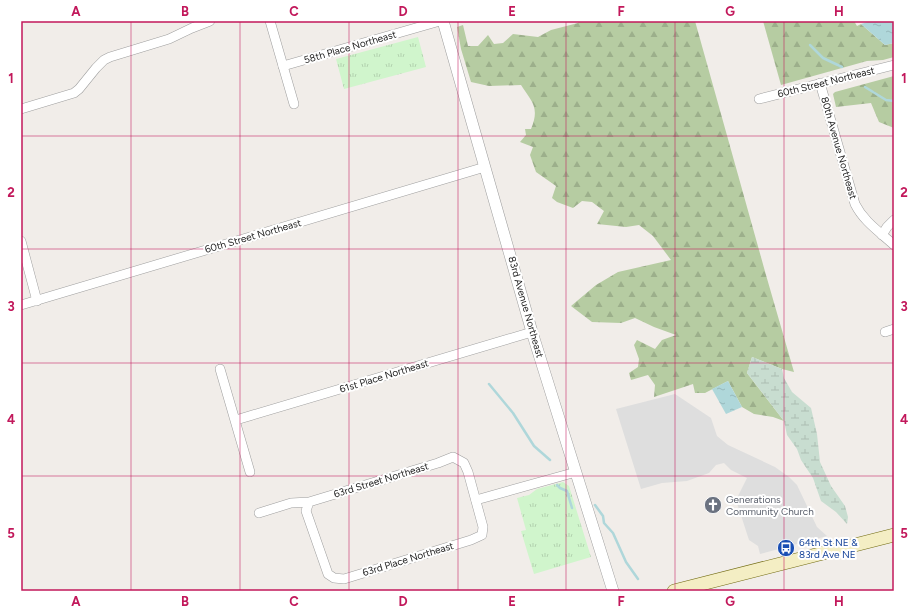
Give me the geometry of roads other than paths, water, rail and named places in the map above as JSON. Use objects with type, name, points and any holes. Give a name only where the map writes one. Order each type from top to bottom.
[{"type":"main road","points":[[674,591],[894,535]]},
{"type":"street","points":[[21,108],[74,93],[99,64],[110,57],[169,39],[210,21]]},
{"type":"street","points":[[270,21],[294,104]]},
{"type":"street","name":"58th Place Northeast","points":[[283,66],[440,21]]},
{"type":"street","name":"83rd Avenue Northeast","points":[[443,21],[532,332],[613,591]]},
{"type":"street","name":"60th Street Northeast","points":[[759,99],[894,65]]},
{"type":"street","name":"80th Avenue Northeast","points":[[820,83],[853,198],[861,214],[894,245]]},
{"type":"street","name":"60th Street Northeast","points":[[21,305],[486,167]]},
{"type":"street","points":[[882,235],[894,220]]},
{"type":"street","points":[[21,240],[37,301]]},
{"type":"street","name":"61st Place Northeast","points":[[236,420],[532,332]]},
{"type":"street","points":[[220,369],[250,472]]},
{"type":"street","name":"63rd Street Northeast","points":[[259,513],[291,503],[309,502],[438,463],[453,457],[464,463],[476,500]]},
{"type":"street","points":[[476,500],[576,472]]},
{"type":"street","name":"63rd Place Northeast","points":[[309,502],[306,511],[328,574],[334,578],[344,579],[471,540],[482,535],[483,527],[476,500]]},
{"type":"water","points":[[871,21],[894,21],[894,43],[885,45],[861,24]]},
{"type":"water","points":[[728,381],[742,407],[726,414],[712,389]]},
{"type":"waterway","points":[[810,45],[823,58],[842,67]]},
{"type":"waterway","points":[[865,87],[886,100],[894,101]]},
{"type":"waterway","points":[[489,384],[513,413],[534,446],[550,460]]},
{"type":"waterway","points":[[557,485],[567,491],[572,508]]},
{"type":"waterway","points":[[595,505],[603,516],[604,523],[613,533],[626,562],[638,579]]},
{"type":"place","name":"Generations Community Church","points":[[713,505]]},
{"type":"place","name":"64th St NE & 83rd Ave NE","points":[[786,548]]}]
